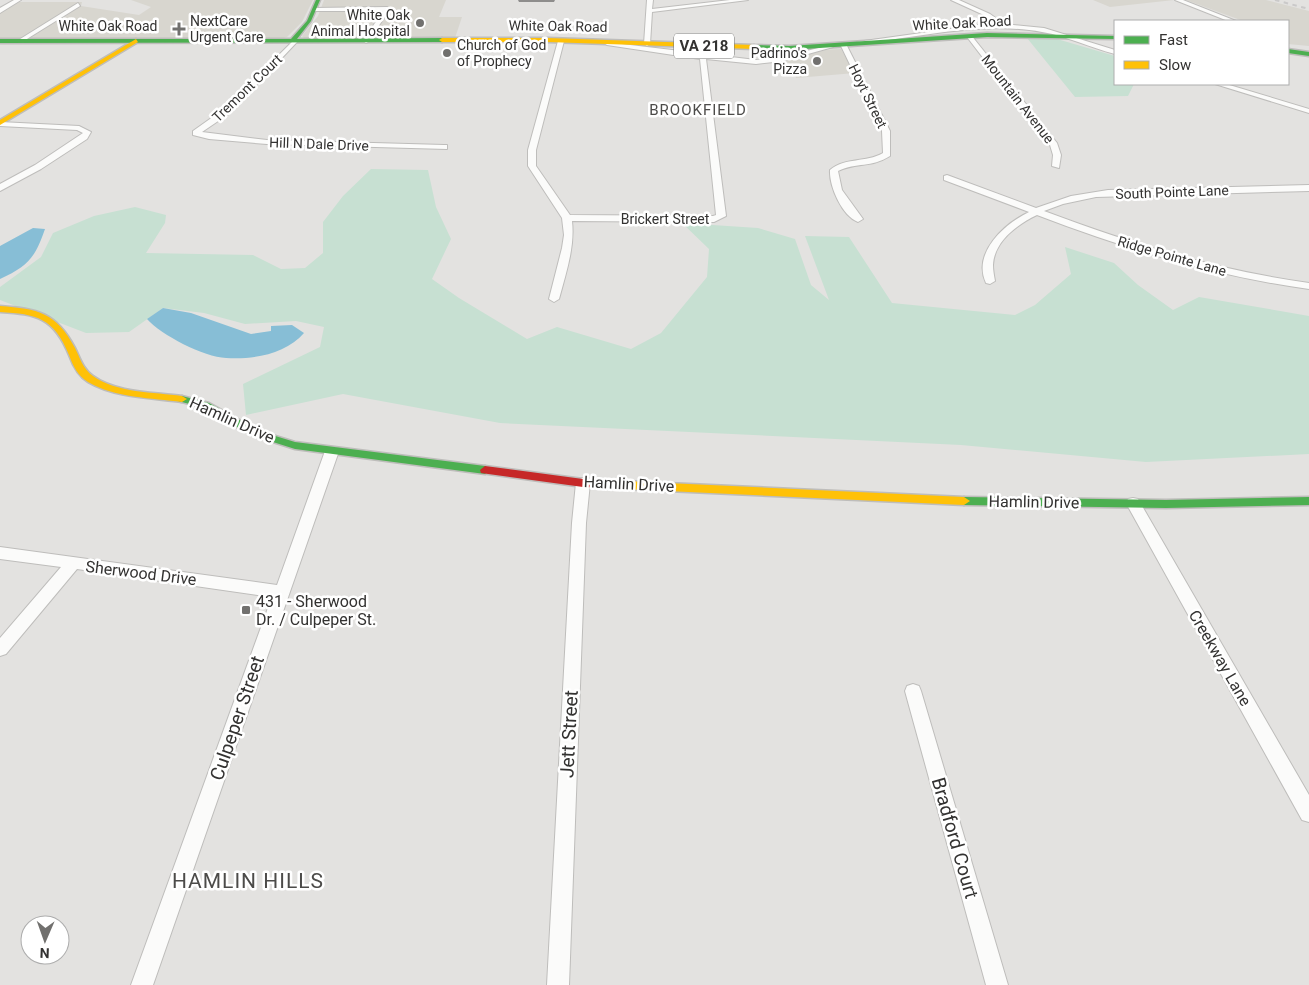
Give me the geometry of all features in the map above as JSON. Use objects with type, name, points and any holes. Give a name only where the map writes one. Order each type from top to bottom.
[{"type":"main road","points":[[294,41],[309,21],[316,5]]},
{"type":"main road","points":[[95,41],[142,35],[146,38],[182,41]]},
{"type":"main road","name":"White Oak Road","points":[[0,41],[582,41],[774,48],[830,47],[969,36],[1114,38]]},
{"type":"main road","points":[[0,123],[136,41]]},
{"type":"main road","points":[[1289,51],[1309,53]]},
{"type":"main road","name":"Hamlin Drive","points":[[0,309],[30,312],[50,319],[61,329],[83,373],[102,385],[192,400],[204,404],[241,427],[263,436],[303,447],[583,482],[1012,503],[1133,504],[1309,501]]},
{"type":"street","points":[[0,11],[18,0]]},
{"type":"street","points":[[647,44],[650,0]]},
{"type":"street","points":[[649,11],[745,0]]},
{"type":"street","points":[[954,0],[988,15],[1001,26]]},
{"type":"street","points":[[1178,0],[1230,20]]},
{"type":"street","points":[[20,41],[78,5]]},
{"type":"street","points":[[316,5],[387,9],[366,41]]},
{"type":"street","points":[[856,45],[857,42],[863,41],[1001,26],[1027,27],[1114,52]]},
{"type":"street","name":"Mountain Avenue","points":[[969,36],[1054,145],[1057,155],[1056,166]]},
{"type":"street","name":"Tremont Court","points":[[196,133],[227,111],[294,41]]},
{"type":"street","points":[[554,299],[568,248],[567,218],[532,166],[532,150],[561,41]]},
{"type":"street","points":[[582,41],[703,57],[767,61],[830,47]]},
{"type":"street","name":"Hoyt Street","points":[[844,46],[887,136],[887,154],[885,157],[876,161],[846,164],[834,170],[834,182],[842,201],[858,219]]},
{"type":"street","name":"Brickert Street","points":[[567,218],[714,219],[721,216],[703,57]]},
{"type":"street","points":[[1222,85],[1309,111]]},
{"type":"street","points":[[0,123],[79,128],[87,132],[84,137],[38,167],[0,188]]},
{"type":"street","name":"Hill N Dale Drive","points":[[196,133],[200,136],[214,138],[267,142],[444,147]]},
{"type":"street","name":"Ridge Pointe Lane","points":[[947,178],[1117,241],[1179,260],[1239,275],[1309,286]]},
{"type":"street","name":"South Pointe Lane","points":[[990,281],[987,265],[989,255],[1005,232],[1038,212],[1064,201],[1102,194],[1309,188]]},
{"type":"street","name":"Culpeper Street","points":[[142,985],[332,450]]},
{"type":"street","name":"Jett Street","points":[[558,985],[579,523],[583,482]]},
{"type":"street","name":"Creekway Lane","points":[[1133,504],[1309,813]]},
{"type":"street","name":"Sherwood Drive","points":[[0,553],[282,592]]},
{"type":"street","points":[[0,649],[73,564]]},
{"type":"street","name":"Bradford Court","points":[[913,691],[996,985]]},
{"type":"shaded area","points":[[131,0],[313,0],[302,22],[287,37],[280,39],[0,39],[0,13],[19,2],[82,2],[81,6],[139,15],[151,7]]},
{"type":"shaded area","points":[[324,0],[446,0],[439,17],[462,17],[455,38],[304,38],[302,36],[318,16]]},
{"type":"shaded area","points":[[1093,0],[1174,0],[1110,7]]},
{"type":"shaded area","points":[[1186,0],[1266,0],[1309,11],[1309,46],[1289,44],[1289,20],[1240,20]]},
{"type":"shaded area","points":[[841,49],[855,73],[796,78],[793,66],[784,60],[825,50]]},
{"type":"green space","points":[[1027,38],[1057,39],[1114,56],[1114,85],[1134,85],[1128,96],[1075,97]]},
{"type":"green space","points":[[371,169],[428,170],[436,207],[451,239],[432,279],[459,298],[527,339],[557,327],[631,349],[661,333],[707,277],[709,249],[682,223],[758,228],[795,239],[811,285],[829,300],[805,236],[849,237],[892,303],[1015,315],[1035,305],[1071,274],[1065,247],[1114,263],[1138,285],[1173,310],[1199,297],[1309,316],[1309,454],[1146,462],[961,445],[500,423],[343,394],[246,415],[243,384],[320,347],[324,327],[296,321],[245,324],[204,313],[163,308],[129,332],[86,333],[0,300],[0,287],[41,257],[53,233],[94,216],[135,207],[166,215],[165,223],[146,253],[253,255],[281,269],[305,268],[323,253],[323,222],[343,196]]},
{"type":"water","points":[[33,228],[45,229],[34,254],[24,265],[0,279],[0,246]]},
{"type":"water","points":[[163,308],[191,313],[251,334],[271,331],[271,326],[292,325],[304,333],[297,340],[279,351],[258,357],[217,357],[183,344],[162,332],[147,319]]},
{"type":"railway","points":[[1275,0],[1309,9]]},
{"type":"traffic: fast","points":[[292,41],[309,21],[318,0]]},
{"type":"traffic: fast","points":[[754,47],[789,48],[987,35],[1114,38]]},
{"type":"traffic: fast","points":[[0,41],[442,40]]},
{"type":"traffic: fast","points":[[1289,51],[1309,54]]},
{"type":"traffic: fast","points":[[182,399],[205,405],[255,433],[295,445],[485,470]]},
{"type":"traffic: fast","points":[[964,501],[1166,504],[1309,501]]},
{"type":"traffic: slow","points":[[442,40],[548,40],[754,47]]},
{"type":"traffic: slow","points":[[0,123],[136,41]]},
{"type":"traffic: slow","points":[[0,309],[35,313],[50,320],[64,336],[81,371],[91,380],[129,392],[182,399]]},
{"type":"traffic: slow","points":[[624,485],[964,501]]},
{"type":"traffic: jam","points":[[485,470],[583,483],[624,485]]},
{"type":"place","name":"White Oak Animal Hospital","points":[[420,23]]},
{"type":"place","name":"NextCare Urgent Care","points":[[179,29]]},
{"type":"place","name":"Church of God of Prophecy","points":[[447,53]]},
{"type":"place","name":"Padrino's Pizza","points":[[817,61]]},
{"type":"place","name":"431 - Sherwood Dr. / Culpeper St.","points":[[246,610]]},
{"type":"district","name":"BROOKFIELD","points":[[698,110]]},
{"type":"district","name":"HAMLIN HILLS","points":[[248,881]]}]
